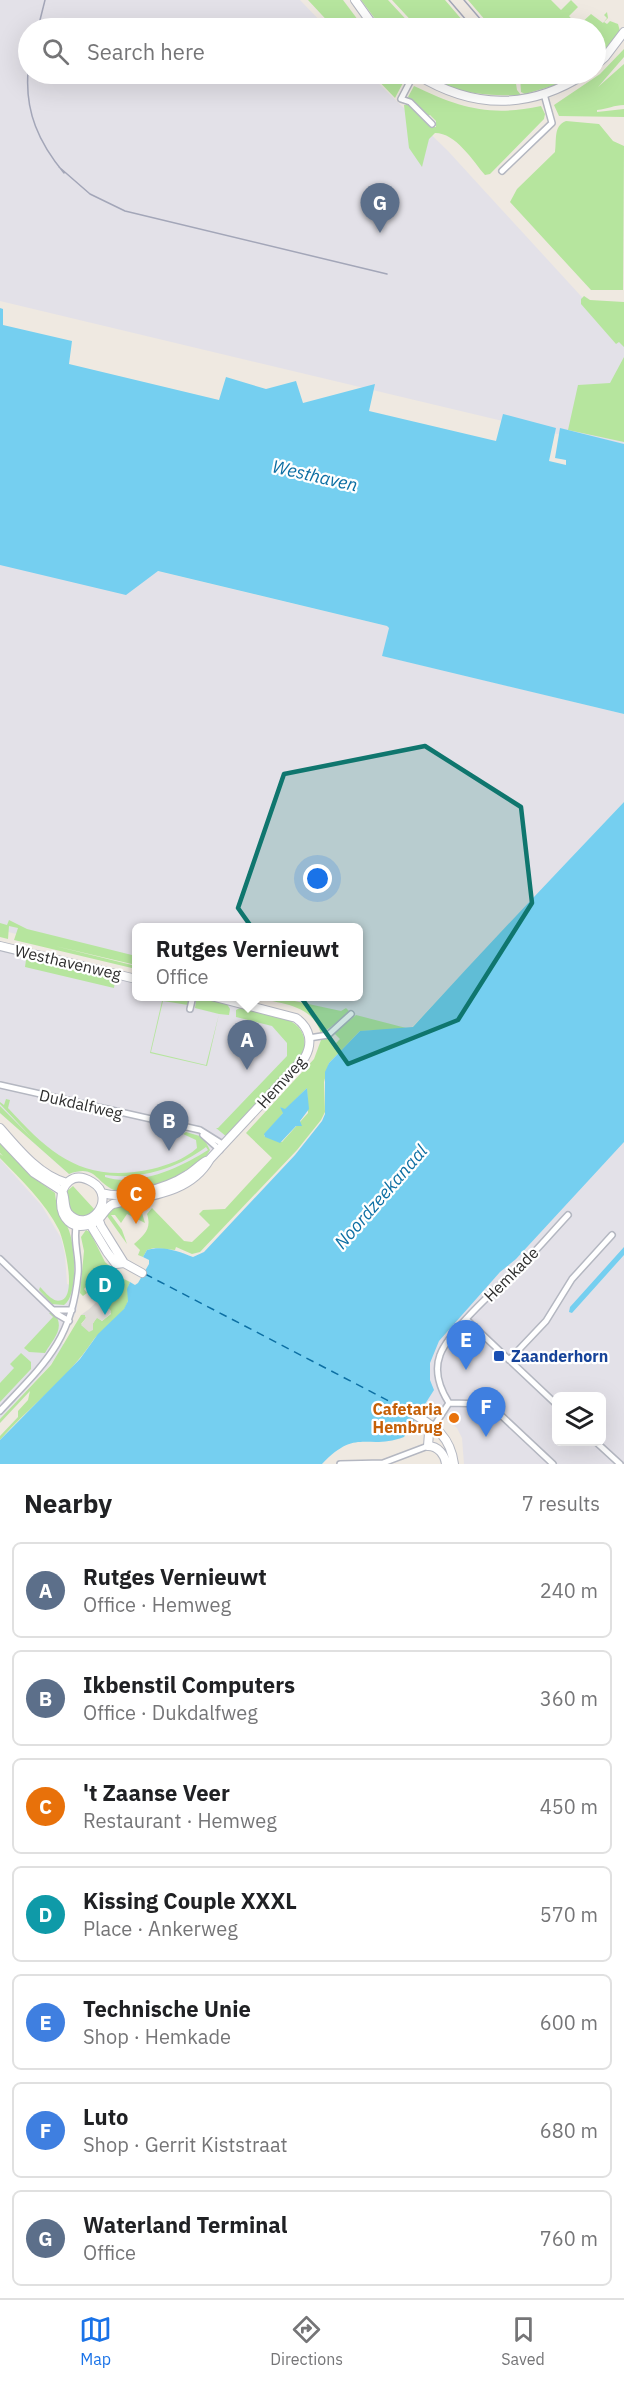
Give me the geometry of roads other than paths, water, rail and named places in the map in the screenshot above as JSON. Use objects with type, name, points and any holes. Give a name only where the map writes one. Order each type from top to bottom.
[{"type":"street","points":[[355,0],[368,18]]},
{"type":"street","points":[[606,56],[624,32]]},
{"type":"street","points":[[409,84],[401,99],[410,102],[432,124]]},
{"type":"street","points":[[432,84],[459,95],[484,101],[521,100],[557,90],[568,84]]},
{"type":"street","points":[[502,171],[552,123],[544,94]]},
{"type":"street","name":"Westhavenweg","points":[[0,946],[132,978]]},
{"type":"street","points":[[190,1009],[192,1001]]},
{"type":"street","points":[[232,1001],[289,1015],[303,1023],[309,1038]]},
{"type":"street","name":"Hemweg","points":[[102,1193],[140,1192],[163,1186],[187,1175],[210,1159],[304,1059],[309,1050],[309,1038],[328,1035],[351,1014]]},
{"type":"street","name":"Dukdalfweg","points":[[0,1084],[196,1131],[222,1147]]},
{"type":"street","points":[[0,1128],[23,1153],[53,1178],[67,1184]]},
{"type":"street","points":[[0,1137],[34,1173],[62,1191]]},
{"type":"street","name":"Hemweg","points":[[105,1205],[156,1196],[178,1188],[201,1172],[210,1159]]},
{"type":"street","points":[[45,1171],[63,1178],[87,1174],[96,1178],[106,1190],[115,1194]]},
{"type":"street","points":[[0,1411],[48,1359],[69,1321],[79,1272],[75,1237],[105,1205],[97,1185],[89,1180],[76,1179],[67,1184],[62,1191],[60,1201],[62,1210],[67,1217],[89,1220]]},
{"type":"street","name":"Hemkade","points":[[449,1403],[440,1386],[438,1368],[444,1346],[568,1215]]},
{"type":"street","points":[[89,1220],[106,1252],[116,1263],[128,1265],[142,1273]]},
{"type":"street","points":[[509,1360],[546,1321],[572,1279],[612,1235]]},
{"type":"street","points":[[0,1259],[54,1310],[69,1321]]},
{"type":"street","points":[[54,1310],[72,1310]]},
{"type":"street","points":[[467,1320],[552,1400]]},
{"type":"street","points":[[428,1446],[429,1433],[449,1403],[489,1404],[553,1464]]},
{"type":"street","points":[[412,1413],[441,1432],[450,1447],[454,1464]]},
{"type":"street","points":[[340,1464],[383,1463],[428,1446],[436,1448],[446,1464]]},
{"type":"street","points":[[600,1446],[620,1464]]},
{"type":"water","name":"Westhaven","points":[[0,308],[3,309],[3,325],[72,341],[69,364],[219,400],[226,377],[266,389],[296,381],[303,403],[375,384],[369,411],[496,441],[503,414],[556,428],[549,461],[566,465],[566,460],[555,458],[560,428],[624,444],[624,714],[382,656],[389,628],[387,626],[158,571],[126,595],[0,565]]},
{"type":"water","name":"Noordzeekanaal","points":[[624,802],[624,1142],[516,1259],[500,1272],[439,1341],[430,1363],[430,1380],[434,1390],[404,1437],[391,1441],[362,1442],[344,1446],[322,1464],[0,1464],[0,1440],[80,1359],[98,1334],[124,1309],[128,1301],[127,1289],[130,1282],[135,1285],[138,1283],[149,1264],[149,1260],[143,1257],[147,1250],[164,1248],[193,1257],[204,1252],[295,1155],[322,1121],[325,1114],[325,1072],[329,1063],[360,1031],[413,1027]]},
{"type":"water","points":[[307,1088],[309,1109],[300,1121],[302,1126],[296,1126],[280,1143],[265,1137],[264,1134],[283,1113],[280,1107],[285,1109]]},
{"type":"water","points":[[624,1247],[624,1255],[572,1313],[569,1312],[570,1307]]},
{"type":"railway","points":[[40,18],[45,0]]},
{"type":"railway","points":[[449,0],[464,18]]},
{"type":"railway","points":[[464,0],[479,18]]},
{"type":"railway","points":[[28,84],[31,114],[47,150],[64,173]]},
{"type":"railway","points":[[59,167],[90,194],[125,211],[387,274]]},
{"type":"place","name":"Waterland Terminal","points":[[380,233]]},
{"type":"place","name":"Rutges Vernieuwt","points":[[247,1070]]},
{"type":"place","name":"Ikbenstil Computers","points":[[169,1151]]},
{"type":"place","name":"'t Zaanse Veer","points":[[136,1224]]},
{"type":"place","name":"Kissing Couple XXXL","points":[[105,1315]]},
{"type":"place","name":"Zaanderhorn","points":[[499,1356]]},
{"type":"place","name":"Technische Unie","points":[[466,1370]]},
{"type":"place","name":"Cafetaria Hembrug","points":[[454,1418]]},
{"type":"place","name":"Luto","points":[[486,1437]]}]
